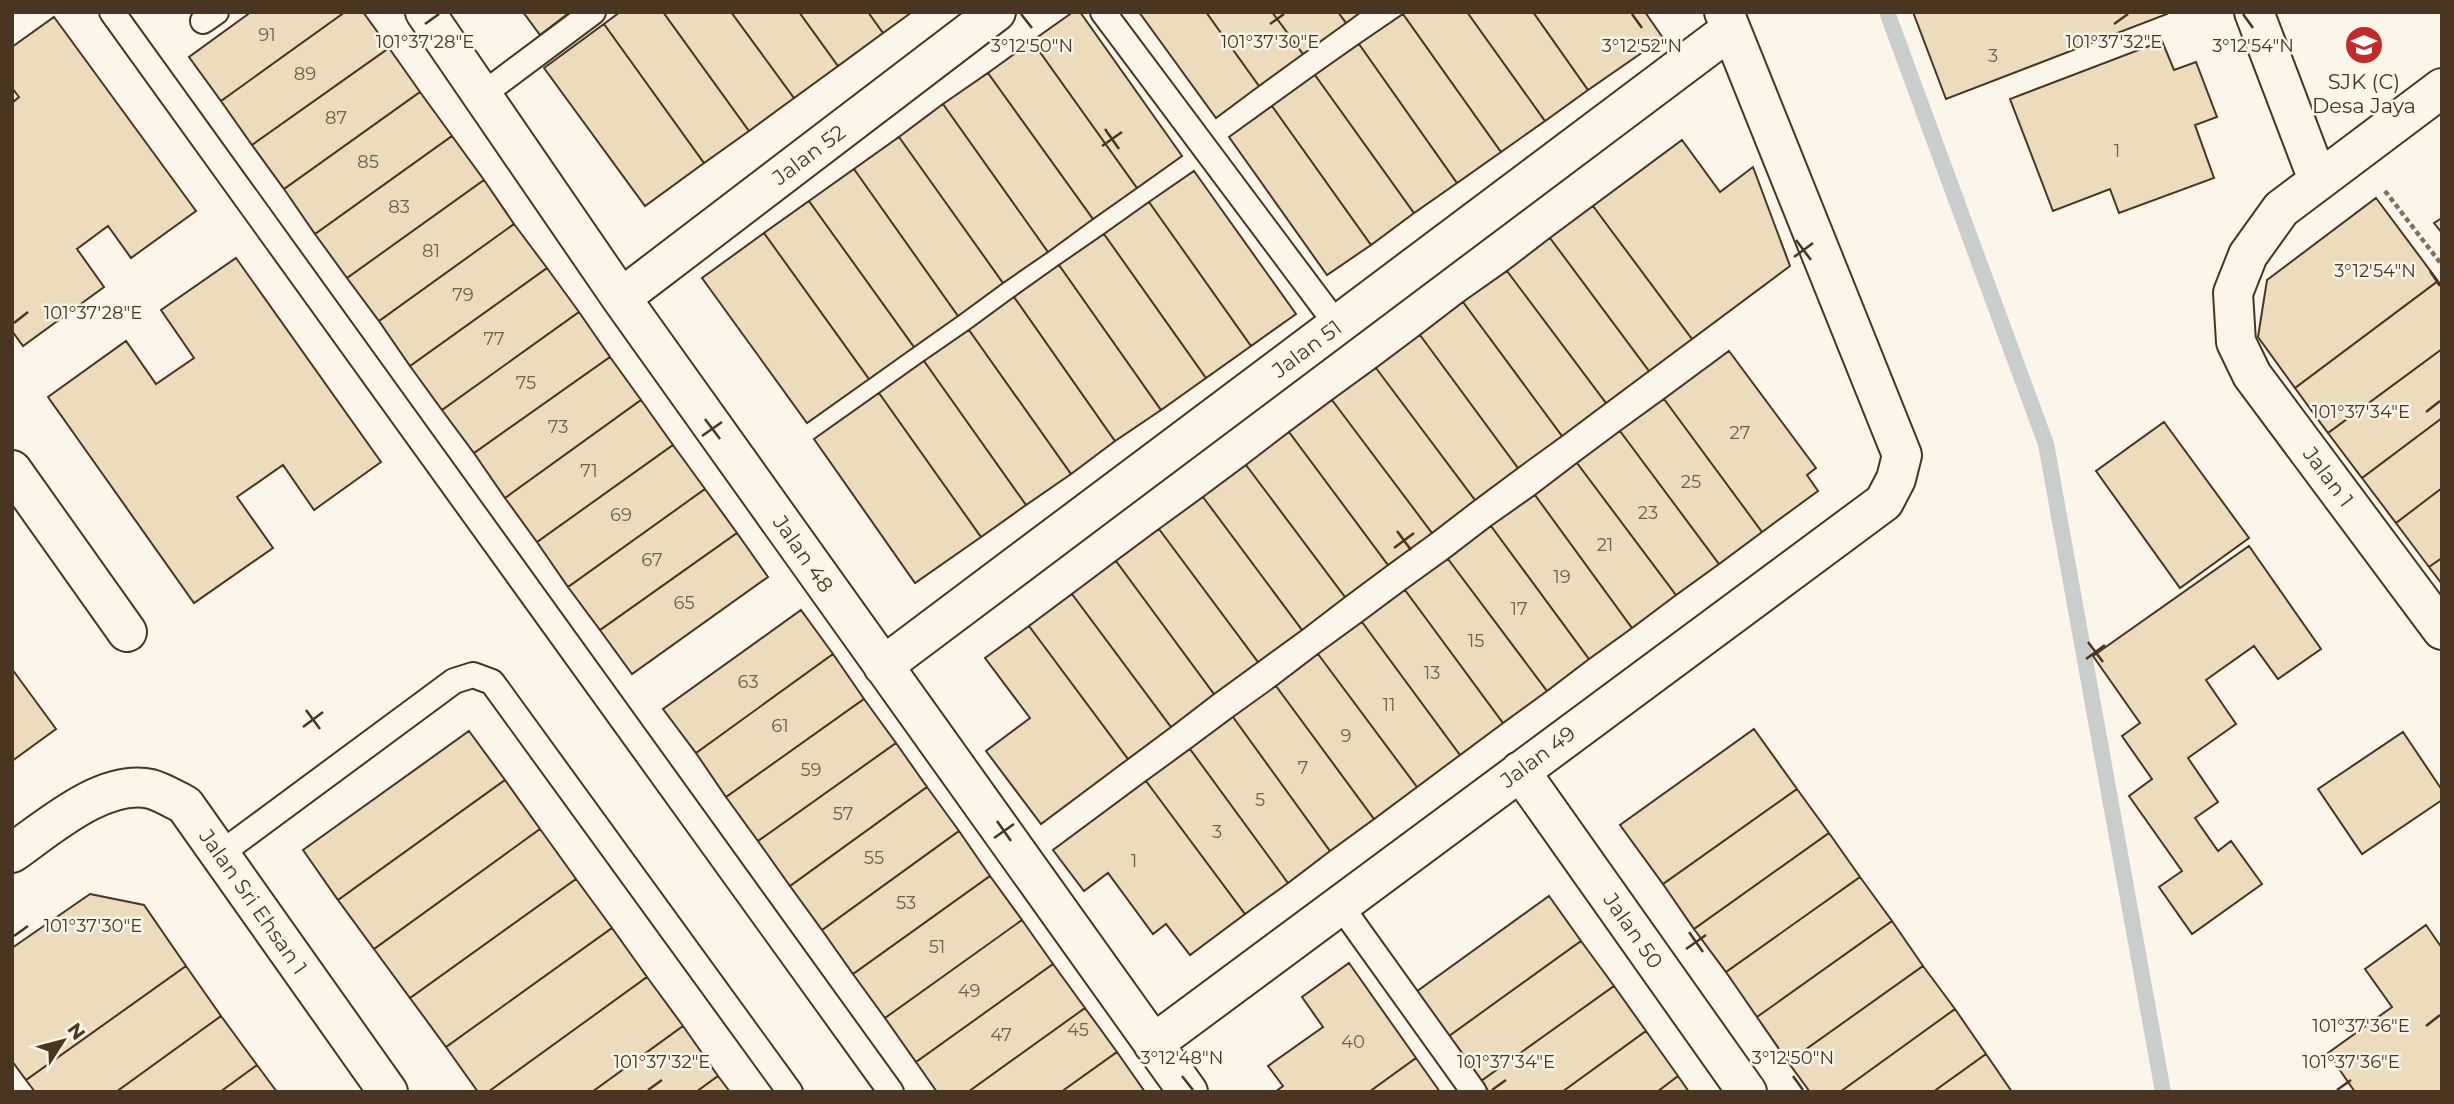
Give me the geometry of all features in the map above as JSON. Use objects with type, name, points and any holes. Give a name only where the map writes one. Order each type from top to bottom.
[{"type":"street","name":"Jalan 48","points":[[425,12],[621,298],[1188,1092]]},
{"type":"street","name":"Jalan 52","points":[[621,298],[996,12]]},
{"type":"street","points":[[2254,12],[2318,180]]},
{"type":"street","name":"Jalan 51","points":[[883,666],[1338,326],[1727,21]]},
{"type":"street","name":"Jalan 49","points":[[1153,1044],[1884,502],[1896,479],[1902,455],[1727,21]]},
{"type":"street","name":"Jalan 1","points":[[2442,88],[2281,209],[2248,254],[2233,293],[2236,342],[2252,375],[2442,630]]},
{"type":"street","points":[[12,470],[127,632]]},
{"type":"street","name":"Jalan 50","points":[[1520,771],[1747,1092]]},
{"type":"street","name":"Jalan Sri Ehsan 1","points":[[12,853],[78,806],[114,790],[150,789],[185,805],[388,1092]]},
{"type":"lane","points":[[112,12],[891,1092]]},
{"type":"lane","points":[[482,95],[593,12]]},
{"type":"lane","points":[[1103,12],[1338,326]]},
{"type":"lane","points":[[220,854],[454,681],[473,675],[492,682],[790,1092]]},
{"type":"lane","points":[[1340,905],[1474,1092]]},
{"type":"path","points":[[2356,152],[2442,265]]},
{"type":"building","points":[[251,12],[345,12],[221,101],[189,57]]},
{"type":"building","points":[[345,12],[363,12],[389,48],[252,145],[221,101]]},
{"type":"building","points":[[523,12],[570,12],[540,35]]},
{"type":"building","points":[[620,12],[663,12],[749,131],[704,163],[604,24]]},
{"type":"building","points":[[663,12],[731,12],[794,98],[749,131]]},
{"type":"building","points":[[731,12],[799,12],[838,66],[794,98]]},
{"type":"building","points":[[799,12],[868,12],[883,33],[838,66]]},
{"type":"building","points":[[868,12],[912,12],[883,33]]},
{"type":"building","points":[[1073,12],[1080,12],[1182,156],[1137,188],[1032,41]]},
{"type":"building","points":[[1139,12],[1206,12],[1259,86],[1216,118]]},
{"type":"building","points":[[1206,12],[1272,12],[1303,54],[1259,86]]},
{"type":"building","points":[[1272,12],[1338,12],[1346,23],[1303,54]]},
{"type":"building","points":[[1338,12],[1361,12],[1346,23]]},
{"type":"building","points":[[1467,12],[1545,121],[1501,152],[1403,14]]},
{"type":"building","points":[[1467,12],[1533,12],[1588,90],[1545,121]]},
{"type":"building","points":[[1533,12],[1645,12],[1663,38],[1588,90]]},
{"type":"building","points":[[1913,12],[2166,12],[2167,14],[1946,99]]},
{"type":"building","points":[[1403,14],[1501,152],[1457,183],[1359,44]]},
{"type":"building","points":[[54,17],[196,211],[131,258],[108,226],[77,249],[104,287],[23,346],[12,331],[12,103],[19,97],[12,88],[12,47]]},
{"type":"building","points":[[604,24],[704,163],[645,206],[544,68]]},
{"type":"building","points":[[1032,41],[1137,188],[1093,219],[988,73]]},
{"type":"building","points":[[2162,41],[2174,70],[2196,62],[2217,117],[2195,125],[2214,178],[2119,213],[2110,189],[2053,211],[2010,99]]},
{"type":"building","points":[[1359,44],[1457,183],[1414,213],[1315,75]]},
{"type":"building","points":[[389,48],[420,92],[284,189],[252,145]]},
{"type":"building","points":[[988,73],[1093,219],[1048,252],[943,104]]},
{"type":"building","points":[[1315,75],[1414,213],[1371,245],[1272,106]]},
{"type":"building","points":[[420,92],[452,136],[315,234],[284,189]]},
{"type":"building","points":[[943,104],[1048,252],[1003,283],[899,137]]},
{"type":"building","points":[[1272,106],[1371,245],[1327,275],[1229,137]]},
{"type":"building","points":[[452,136],[484,180],[347,278],[315,234]]},
{"type":"building","points":[[899,137],[1003,283],[958,316],[854,169]]},
{"type":"building","points":[[1682,140],[1720,192],[1753,167],[1790,266],[1692,339],[1593,206]]},
{"type":"building","points":[[854,169],[958,316],[914,347],[809,201]]},
{"type":"building","points":[[1194,171],[1296,314],[1251,346],[1149,202]]},
{"type":"building","points":[[484,180],[514,224],[379,321],[347,278]]},
{"type":"building","points":[[2376,198],[2438,281],[2295,388],[2258,337],[2267,280]]},
{"type":"building","points":[[809,201],[914,347],[869,379],[764,233]]},
{"type":"building","points":[[1149,202],[1251,346],[1206,378],[1104,234]]},
{"type":"building","points":[[1593,206],[1692,339],[1649,371],[1550,238]]},
{"type":"building","points":[[2442,218],[2442,233],[2434,223]]},
{"type":"building","points":[[514,224],[547,268],[410,366],[379,321]]},
{"type":"building","points":[[764,233],[869,379],[807,423],[702,278]]},
{"type":"building","points":[[1104,234],[1206,378],[1161,410],[1059,265]]},
{"type":"building","points":[[1550,238],[1649,371],[1606,403],[1507,271]]},
{"type":"building","points":[[236,258],[381,462],[314,510],[283,465],[237,497],[273,548],[194,603],[48,397],[126,341],[156,384],[194,358],[161,310]]},
{"type":"building","points":[[1059,265],[1161,410],[1115,441],[1014,297]]},
{"type":"building","points":[[547,268],[579,312],[442,410],[410,366]]},
{"type":"building","points":[[1507,271],[1606,403],[1562,436],[1463,302]]},
{"type":"building","points":[[2438,281],[2442,286],[2442,349],[2328,433],[2295,388]]},
{"type":"building","points":[[1014,297],[1115,441],[1071,474],[969,330]]},
{"type":"building","points":[[1463,302],[1562,436],[1518,468],[1420,335]]},
{"type":"building","points":[[579,312],[610,357],[474,453],[442,410]]},
{"type":"building","points":[[969,330],[1071,474],[1026,505],[924,361]]},
{"type":"building","points":[[1420,335],[1518,468],[1475,500],[1376,368]]},
{"type":"building","points":[[2442,349],[2442,418],[2362,478],[2328,433]]},
{"type":"building","points":[[1729,351],[1816,468],[1807,475],[1818,491],[1762,532],[1664,399]]},
{"type":"building","points":[[610,357],[641,400],[505,498],[474,453]]},
{"type":"building","points":[[924,361],[1026,505],[981,537],[879,393]]},
{"type":"building","points":[[1376,368],[1475,500],[1432,533],[1332,400]]},
{"type":"building","points":[[879,393],[981,537],[915,583],[814,439]]},
{"type":"building","points":[[1664,399],[1762,532],[1719,564],[1620,431]]},
{"type":"building","points":[[641,400],[673,445],[537,542],[505,498]]},
{"type":"building","points":[[1332,400],[1432,533],[1388,565],[1289,432]]},
{"type":"building","points":[[2442,418],[2442,488],[2396,523],[2362,478]]},
{"type":"building","points":[[2164,422],[2249,538],[2180,588],[2096,471]]},
{"type":"building","points":[[1620,431],[1719,564],[1676,595],[1577,463]]},
{"type":"building","points":[[1289,432],[1388,565],[1345,597],[1246,465]]},
{"type":"building","points":[[673,445],[705,489],[568,587],[537,542]]},
{"type":"building","points":[[1577,463],[1676,595],[1632,628],[1535,495]]},
{"type":"building","points":[[1246,465],[1345,597],[1302,630],[1203,497]]},
{"type":"building","points":[[2442,488],[2442,558],[2429,567],[2396,523]]},
{"type":"building","points":[[705,489],[737,533],[600,630],[568,587]]},
{"type":"building","points":[[1535,495],[1632,628],[1589,659],[1491,526]]},
{"type":"building","points":[[1203,497],[1302,630],[1258,662],[1159,529]]},
{"type":"building","points":[[1491,526],[1589,659],[1547,691],[1448,559]]},
{"type":"building","points":[[1159,529],[1258,662],[1214,694],[1116,561]]},
{"type":"building","points":[[737,533],[768,577],[632,674],[600,630]]},
{"type":"building","points":[[2249,546],[2321,649],[2278,679],[2254,646],[2206,680],[2236,724],[2188,758],[2218,802],[2195,818],[2218,851],[2231,841],[2262,884],[2192,934],[2159,887],[2182,871],[2129,796],[2152,779],[2122,736],[2140,723],[2093,656]]},
{"type":"building","points":[[2442,558],[2442,584],[2429,567]]},
{"type":"building","points":[[1448,559],[1547,691],[1503,723],[1405,590]]},
{"type":"building","points":[[1116,561],[1214,694],[1171,727],[1072,594]]},
{"type":"building","points":[[1405,590],[1503,723],[1460,755],[1362,622]]},
{"type":"building","points":[[1072,594],[1171,727],[1128,759],[1029,626]]},
{"type":"building","points":[[801,610],[833,654],[696,753],[663,709]]},
{"type":"building","points":[[1362,622],[1460,755],[1417,787],[1318,654]]},
{"type":"building","points":[[1029,626],[1128,759],[1041,824],[986,751],[1030,718],[985,658]]},
{"type":"building","points":[[833,654],[864,699],[726,797],[696,753]]},
{"type":"building","points":[[1318,654],[1417,787],[1374,819],[1276,686]]},
{"type":"building","points":[[12,669],[56,729],[12,761]]},
{"type":"building","points":[[1276,686],[1374,819],[1330,851],[1233,717]]},
{"type":"building","points":[[864,699],[896,743],[758,841],[726,797]]},
{"type":"building","points":[[1233,717],[1330,851],[1288,883],[1190,749]]},
{"type":"building","points":[[1754,729],[1797,789],[1663,884],[1620,825]]},
{"type":"building","points":[[469,731],[505,780],[338,900],[303,850]]},
{"type":"building","points":[[2403,732],[2442,790],[2442,800],[2362,854],[2318,789]]},
{"type":"building","points":[[896,743],[927,787],[790,886],[758,841]]},
{"type":"building","points":[[1190,749],[1288,883],[1245,914],[1146,781]]},
{"type":"building","points":[[505,780],[540,829],[374,949],[338,900]]},
{"type":"building","points":[[1146,781],[1245,914],[1190,955],[1166,924],[1153,934],[1108,873],[1084,891],[1053,850]]},
{"type":"building","points":[[927,787],[959,831],[822,930],[790,886]]},
{"type":"building","points":[[1797,789],[1829,833],[1694,929],[1663,884]]},
{"type":"building","points":[[540,829],[576,879],[410,998],[374,949]]},
{"type":"building","points":[[959,831],[990,876],[853,974],[822,930]]},
{"type":"building","points":[[1829,833],[1860,877],[1726,972],[1694,929]]},
{"type":"building","points":[[990,876],[1022,920],[885,1018],[853,974]]},
{"type":"building","points":[[1860,877],[1892,921],[1757,1017],[1726,972]]},
{"type":"building","points":[[576,879],[612,928],[446,1047],[410,998]]},
{"type":"building","points":[[90,894],[144,905],[186,966],[26,1080],[12,1061],[12,948]]},
{"type":"building","points":[[1549,896],[1581,941],[1449,1036],[1416,992]]},
{"type":"building","points":[[1022,920],[1053,964],[916,1062],[885,1018]]},
{"type":"building","points":[[1892,921],[1923,966],[1788,1062],[1757,1017]]},
{"type":"building","points":[[2426,925],[2442,948],[2442,1092],[2355,1092],[2328,1053],[2392,1007],[2365,969]]},
{"type":"building","points":[[612,928],[647,977],[488,1092],[478,1092],[446,1047]]},
{"type":"building","points":[[1581,941],[1614,986],[1481,1081],[1449,1036]]},
{"type":"building","points":[[1349,963],[1416,1058],[1369,1092],[1275,1092],[1283,1086],[1268,1066],[1323,1027],[1302,997]]},
{"type":"building","points":[[1053,964],[1085,1008],[968,1092],[937,1092],[916,1062]]},
{"type":"building","points":[[186,966],[221,1016],[116,1092],[35,1092],[26,1080]]},
{"type":"building","points":[[1923,966],[1955,1009],[1840,1092],[1810,1092],[1788,1062]]},
{"type":"building","points":[[647,977],[683,1026],[592,1092],[488,1092]]},
{"type":"building","points":[[1614,986],[1646,1031],[1562,1092],[1489,1092],[1481,1081]]},
{"type":"building","points":[[1085,1008],[1117,1052],[1061,1092],[968,1092]]},
{"type":"building","points":[[1955,1009],[1986,1054],[1933,1092],[1840,1092]]},
{"type":"building","points":[[221,1016],[257,1065],[220,1092],[116,1092]]},
{"type":"building","points":[[683,1026],[718,1076],[696,1092],[592,1092]]},
{"type":"building","points":[[1646,1031],[1678,1076],[1657,1092],[1562,1092]]},
{"type":"building","points":[[1117,1052],[1145,1092],[1061,1092]]},
{"type":"building","points":[[1986,1054],[2012,1092],[1933,1092]]},
{"type":"building","points":[[1416,1058],[1440,1092],[1369,1092]]},
{"type":"building","points":[[257,1065],[277,1092],[220,1092]]},
{"type":"building","points":[[718,1076],[730,1092],[696,1092]]},
{"type":"building","points":[[1678,1076],[1689,1092],[1657,1092]]},
{"type":"waterway","points":[[1887,12],[2046,444],[2163,1092]]},
{"type":"place","name":"SJK (C) Desa Jaya","points":[[2364,45]]}]
